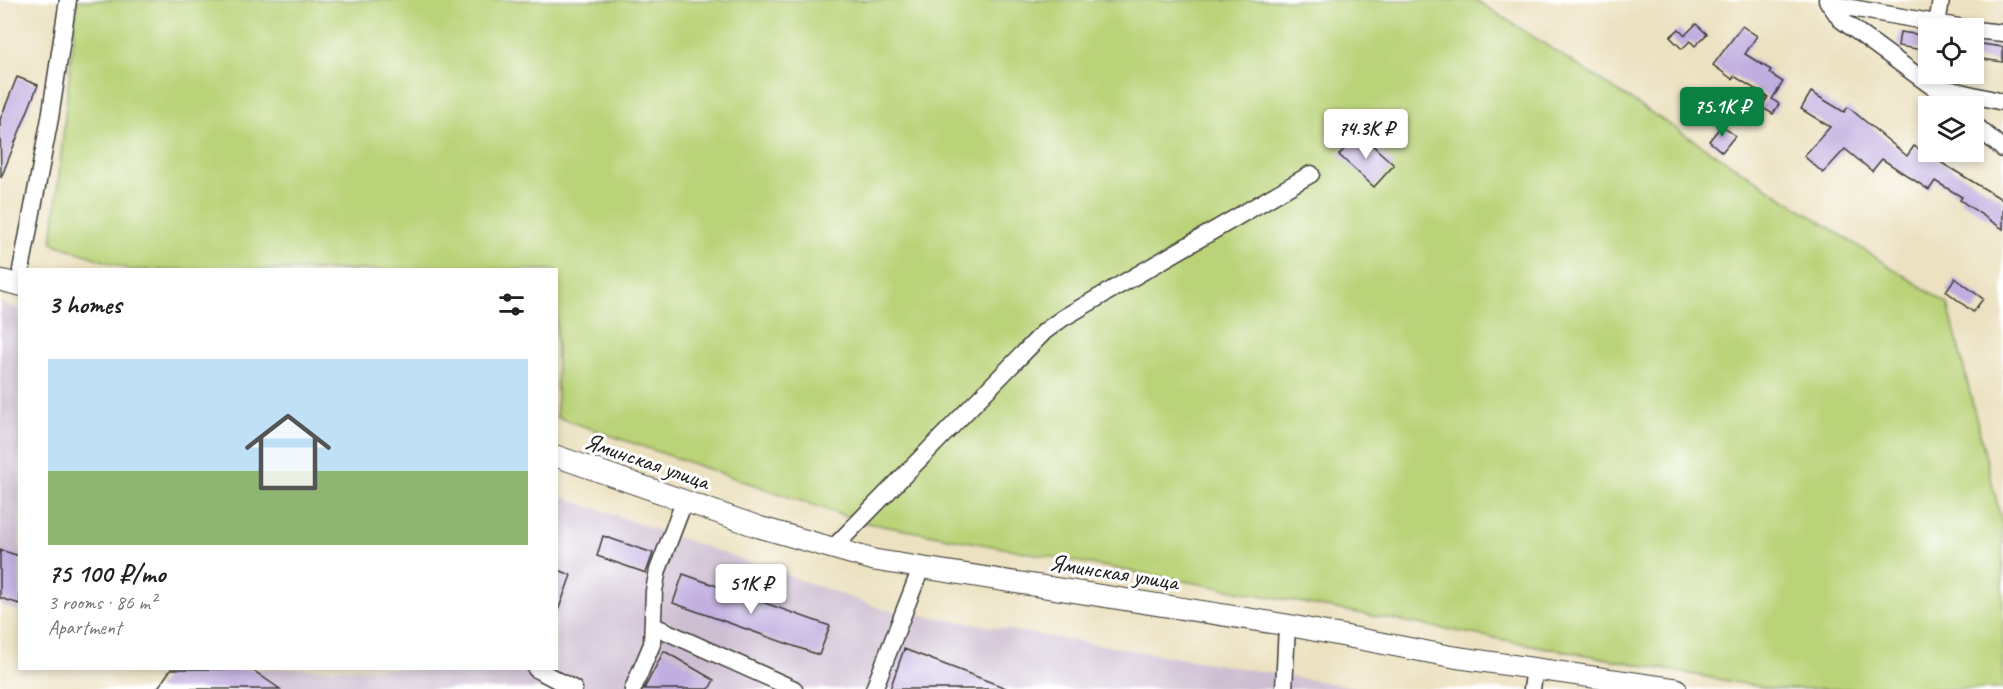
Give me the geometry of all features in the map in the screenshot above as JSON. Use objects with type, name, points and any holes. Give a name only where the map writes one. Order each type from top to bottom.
[{"type":"main road","name":"Яминская улица","points":[[558,457],[684,502],[874,560],[1287,625],[1454,657],[1533,679],[1676,689]]},
{"type":"street","points":[[15,279],[50,118],[68,0]]},
{"type":"street","points":[[1938,18],[1941,0]]},
{"type":"street","points":[[1828,2],[1918,20]]},
{"type":"street","points":[[1828,2],[1840,19],[1943,96]]},
{"type":"street","points":[[1984,31],[2003,33]]},
{"type":"street","points":[[1930,85],[2003,102]]},
{"type":"street","points":[[1984,133],[2003,149]]},
{"type":"street","points":[[832,548],[1045,332],[1063,318],[1311,174]]},
{"type":"street","points":[[633,689],[652,644],[654,591],[658,570],[684,502]]},
{"type":"street","points":[[874,689],[921,568]]},
{"type":"street","points":[[1284,689],[1287,625]]},
{"type":"street","points":[[654,626],[794,689]]},
{"type":"street","points":[[538,670],[574,689]]},
{"type":"shaded area","points":[[0,302],[18,309],[18,611],[0,605]]},
{"type":"shaded area","points":[[558,495],[883,609],[1367,689],[191,689],[162,670],[558,670]]},
{"type":"green space","points":[[77,0],[1476,0],[1948,304],[2003,527],[2003,689],[1772,689],[862,522],[558,417],[558,268],[124,268],[52,243]]},
{"type":"building","points":[[1696,24],[1707,34],[1695,46],[1690,41],[1682,49],[1670,37],[1679,29],[1685,35]]},
{"type":"building","points":[[1742,26],[1757,36],[1745,54],[1771,70],[1769,73],[1783,82],[1772,99],[1779,104],[1773,114],[1761,107],[1768,97],[1734,76],[1732,79],[1713,65]]},
{"type":"building","points":[[1900,32],[1918,34],[1918,49],[1898,46]]},
{"type":"building","points":[[1984,44],[2003,47],[2003,62],[1984,59]]},
{"type":"building","points":[[17,77],[38,85],[1,178],[0,120]]},
{"type":"building","points":[[1811,92],[1844,112],[1848,107],[1907,156],[1914,146],[1918,148],[1918,162],[1940,162],[2003,200],[2003,229],[1960,200],[1962,197],[1935,181],[1929,190],[1882,159],[1872,171],[1845,149],[1823,173],[1804,156],[1830,127],[1801,109]]},
{"type":"building","points":[[1722,125],[1735,136],[1722,152],[1709,141]]},
{"type":"building","points":[[1359,133],[1394,165],[1374,187],[1339,155]]},
{"type":"building","points":[[1955,278],[1983,299],[1973,312],[1946,291]]},
{"type":"building","points":[[603,536],[653,553],[646,573],[597,556]]},
{"type":"building","points":[[0,550],[18,555],[18,603],[0,598]]},
{"type":"building","points":[[558,570],[571,575],[558,611]]},
{"type":"building","points":[[683,574],[830,626],[819,655],[673,603]]},
{"type":"building","points":[[904,649],[1006,688],[1006,689],[890,689]]},
{"type":"building","points":[[664,651],[714,680],[709,689],[644,689]]},
{"type":"building","points":[[170,670],[252,670],[280,689],[157,689]]}]
